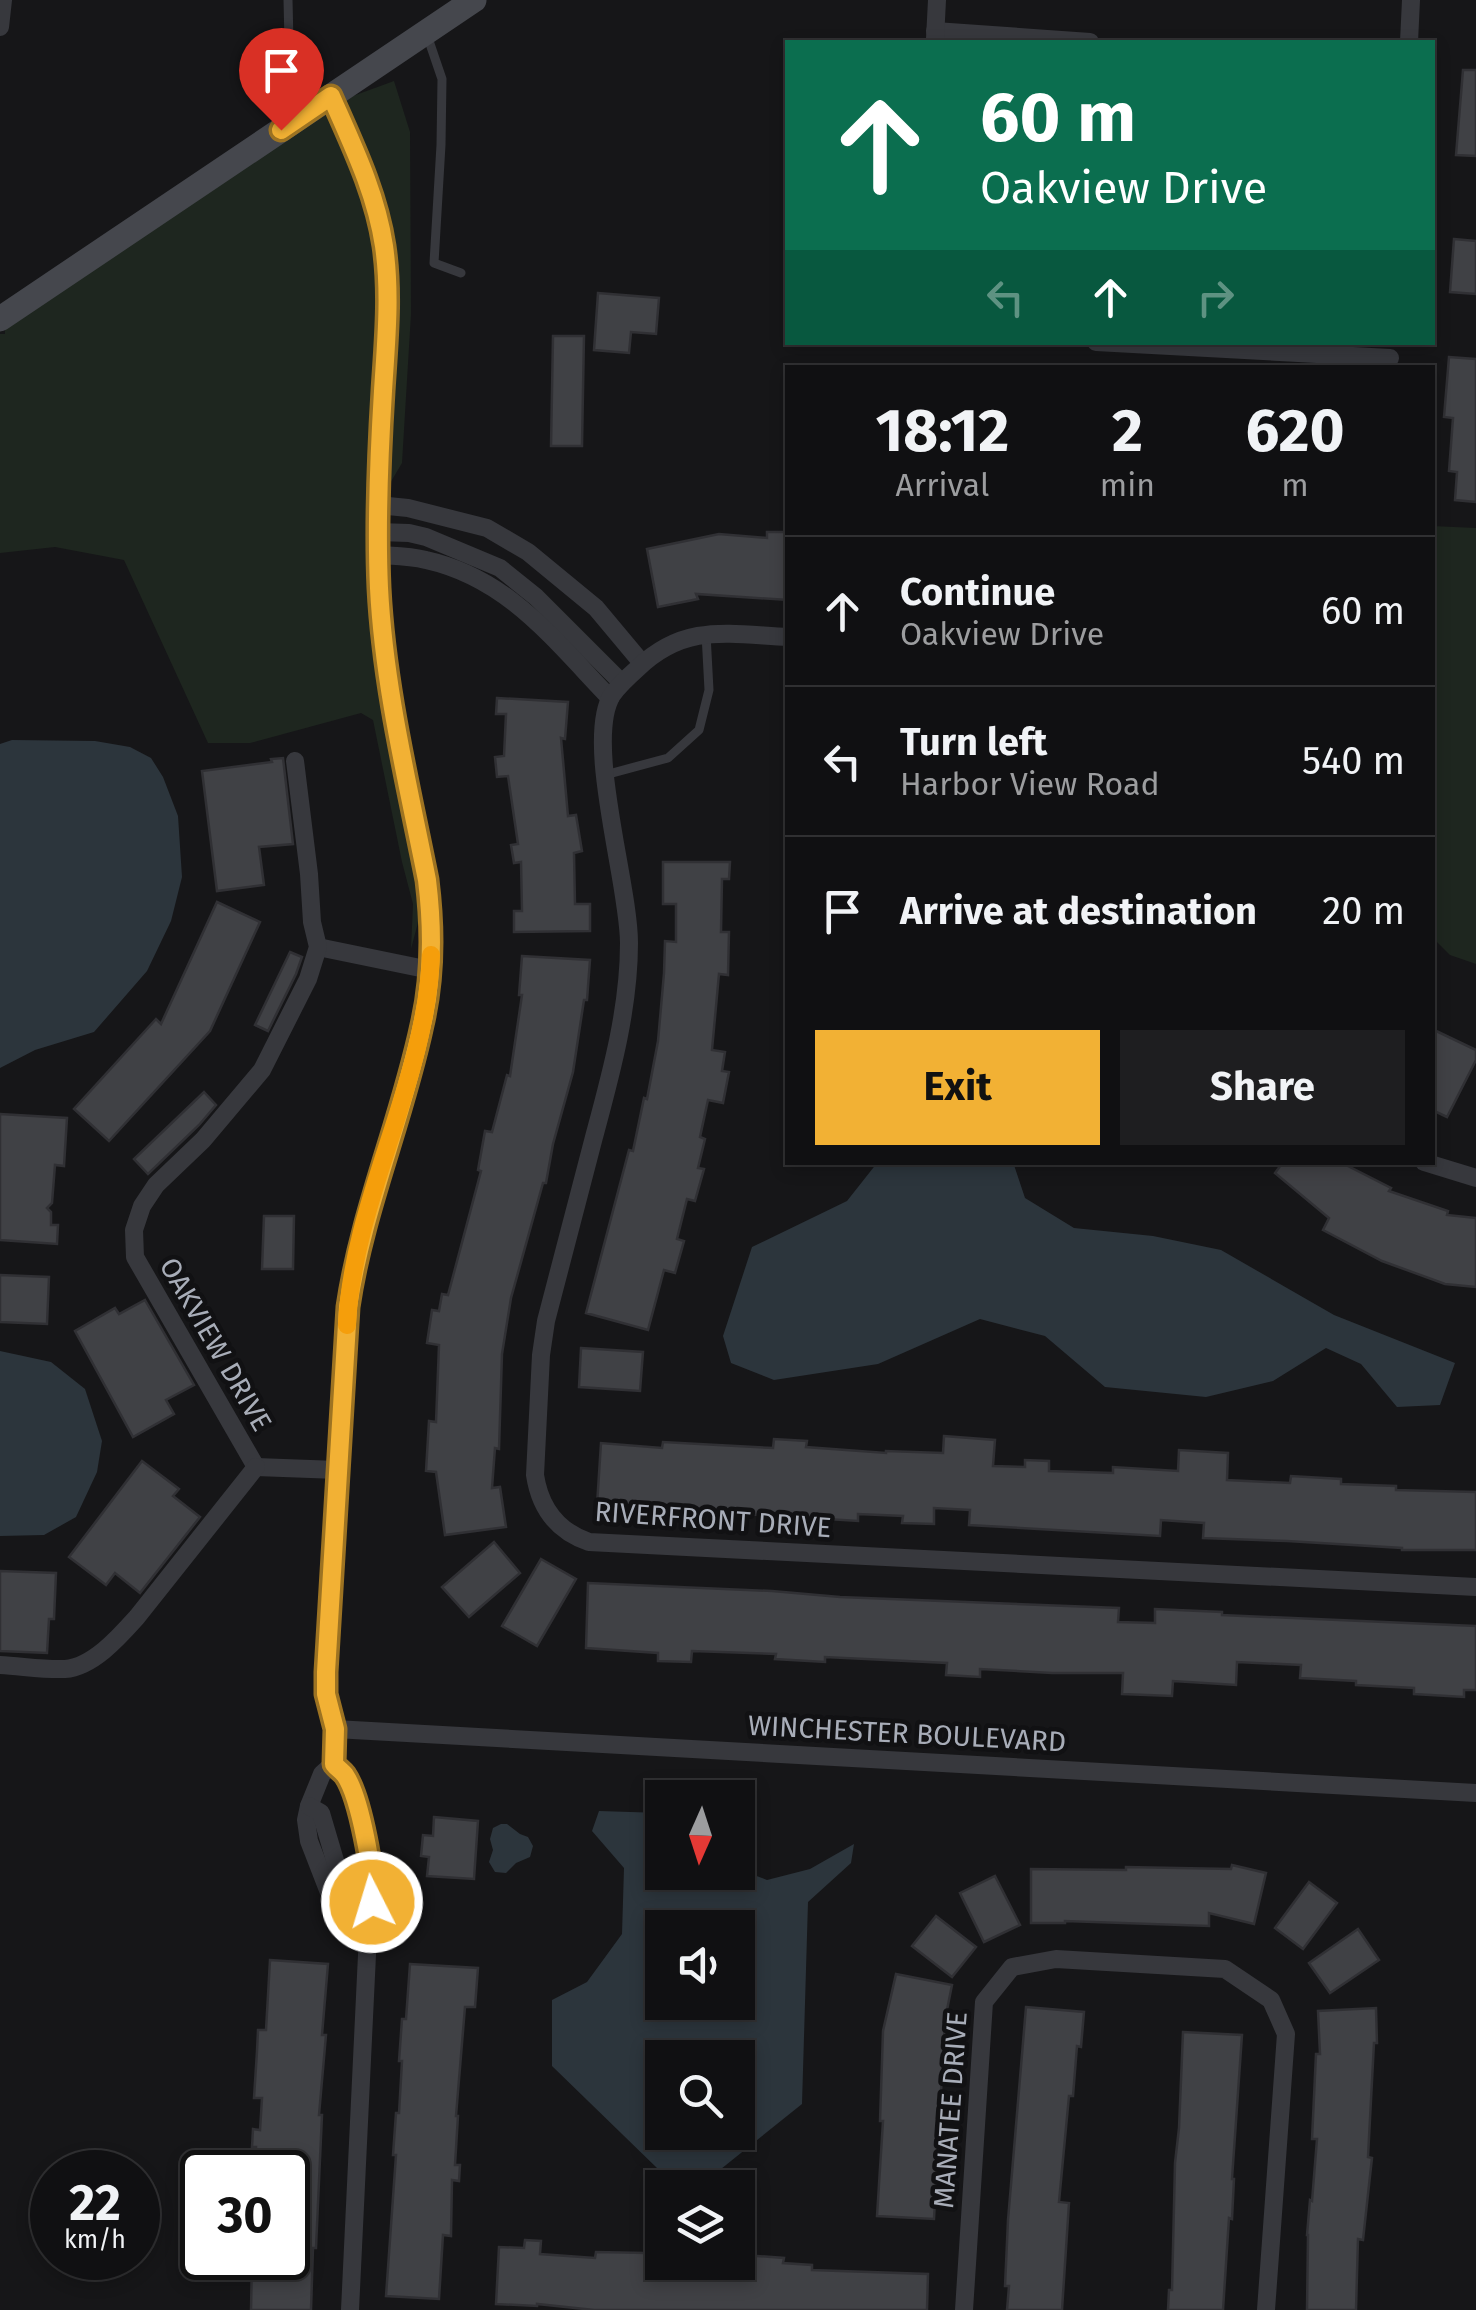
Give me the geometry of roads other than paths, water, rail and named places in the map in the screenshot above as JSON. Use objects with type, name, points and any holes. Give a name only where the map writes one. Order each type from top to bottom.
[{"type":"main road","points":[[0,319],[474,0]]},
{"type":"street","points":[[0,27],[3,0]]},
{"type":"street","points":[[937,0],[935,37],[1028,40]]},
{"type":"street","points":[[1409,40],[1411,0]]},
{"type":"street","points":[[322,103],[362,164],[381,231],[387,272],[378,506],[386,671],[427,880],[431,936],[422,1025],[357,1252],[348,1307],[326,1672],[326,1694],[335,1729],[334,1764],[322,1774],[306,1820],[309,1841],[328,1890],[361,1908]]},
{"type":"street","points":[[1159,345],[1390,356]]},
{"type":"street","points":[[378,506],[408,508],[487,528],[528,552],[596,608],[642,664]]},
{"type":"street","points":[[378,532],[409,534],[446,544],[500,568],[530,604],[616,690],[662,646],[688,636],[718,633],[785,638]]},
{"type":"street","points":[[379,555],[422,559],[472,575],[509,597],[530,604]]},
{"type":"street","points":[[530,604],[555,573]]},
{"type":"street","name":"RIVERFRONT DRIVE","points":[[616,690],[604,718],[602,757],[627,904],[629,945],[615,1055],[540,1354],[534,1475],[545,1510],[556,1522],[566,1532],[589,1542],[1476,1588]]},
{"type":"street","name":"OAKVIEW DRIVE","points":[[256,1467],[135,1258],[134,1230],[142,1206],[156,1185],[204,1140],[262,1070],[308,979],[318,946],[295,762]]},
{"type":"street","points":[[318,946],[430,970]]},
{"type":"street","points":[[1434,1165],[1476,1178]]},
{"type":"street","name":"OAKVIEW DRIVE","points":[[256,1467],[338,1470]]},
{"type":"street","name":"OAKVIEW DRIVE","points":[[0,1665],[68,1669],[100,1652],[137,1617],[256,1467]]},
{"type":"street","name":"WINCHESTER BOULEVARD","points":[[335,1729],[1476,1793]]},
{"type":"street","points":[[334,1764],[346,1775],[356,1803],[374,1883],[372,1902],[361,1908]]},
{"type":"street","points":[[310,1806],[321,1813],[346,1892],[361,1908],[350,2310]]},
{"type":"street","points":[[321,1877],[337,1864],[368,1854]]},
{"type":"street","name":"MANATEE DRIVE","points":[[964,2310],[984,2002],[1012,1967],[1056,1958],[1224,1969],[1271,2000],[1286,2034],[1266,2310]]},
{"type":"lane","points":[[288,0],[289,42],[296,77],[322,103]]},
{"type":"lane","points":[[426,32],[442,79],[434,263],[461,273]]},
{"type":"lane","points":[[605,775],[668,758],[699,730],[709,690],[706,634]]}]
